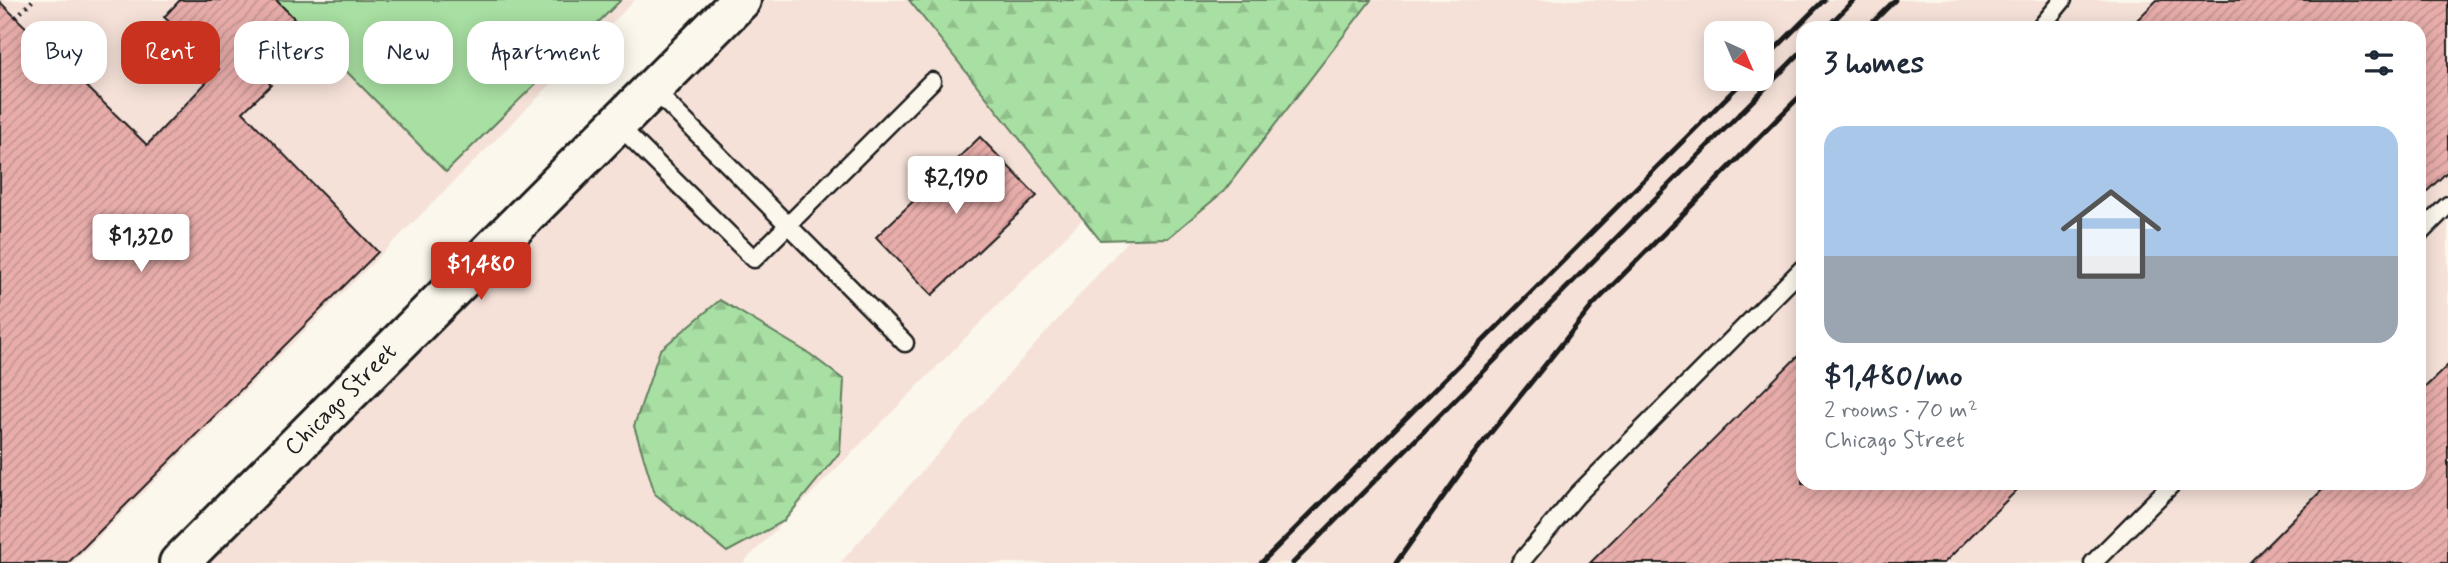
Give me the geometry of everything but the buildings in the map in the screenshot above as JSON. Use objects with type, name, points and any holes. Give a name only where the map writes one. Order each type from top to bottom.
[{"type":"main road","name":"Chicago Street","points":[[179,563],[741,0]]},
{"type":"lane","points":[[2046,21],[2063,0]]},
{"type":"lane","points":[[617,124],[754,259],[932,81]]},
{"type":"lane","points":[[653,89],[905,343]]},
{"type":"lane","points":[[2426,227],[2448,205]]},
{"type":"lane","points":[[1520,563],[1577,495],[1796,274]]},
{"type":"lane","points":[[2093,563],[2166,490]]},
{"type":"path","points":[[16,17],[33,0]]},
{"type":"shaded area","points":[[0,0],[635,0],[614,21],[467,21],[467,84],[551,84],[73,563],[0,563]]},
{"type":"shaded area","points":[[741,0],[1299,0],[743,563],[179,563]]},
{"type":"shaded area","points":[[1343,0],[2448,0],[2448,563],[840,563]]},
{"type":"green space","points":[[276,0],[621,0],[600,21],[467,21],[467,84],[536,84],[446,172],[349,74],[349,21],[297,21]]},
{"type":"green space","points":[[909,0],[1371,0],[1224,191],[1168,238],[1100,240]]},
{"type":"green space","points":[[720,300],[810,354],[844,380],[840,452],[784,521],[727,552],[655,494],[634,426],[660,350]]},
{"type":"railway","points":[[1803,21],[1824,0]]},
{"type":"railway","points":[[1833,21],[1854,0]]},
{"type":"railway","points":[[1874,21],[1895,0]]},
{"type":"railway","points":[[1774,50],[1796,28]]},
{"type":"railway","points":[[1293,563],[1796,57]]},
{"type":"railway","points":[[1261,563],[1733,91]]},
{"type":"railway","points":[[1396,563],[1473,455],[1593,305],[1796,100]]}]
